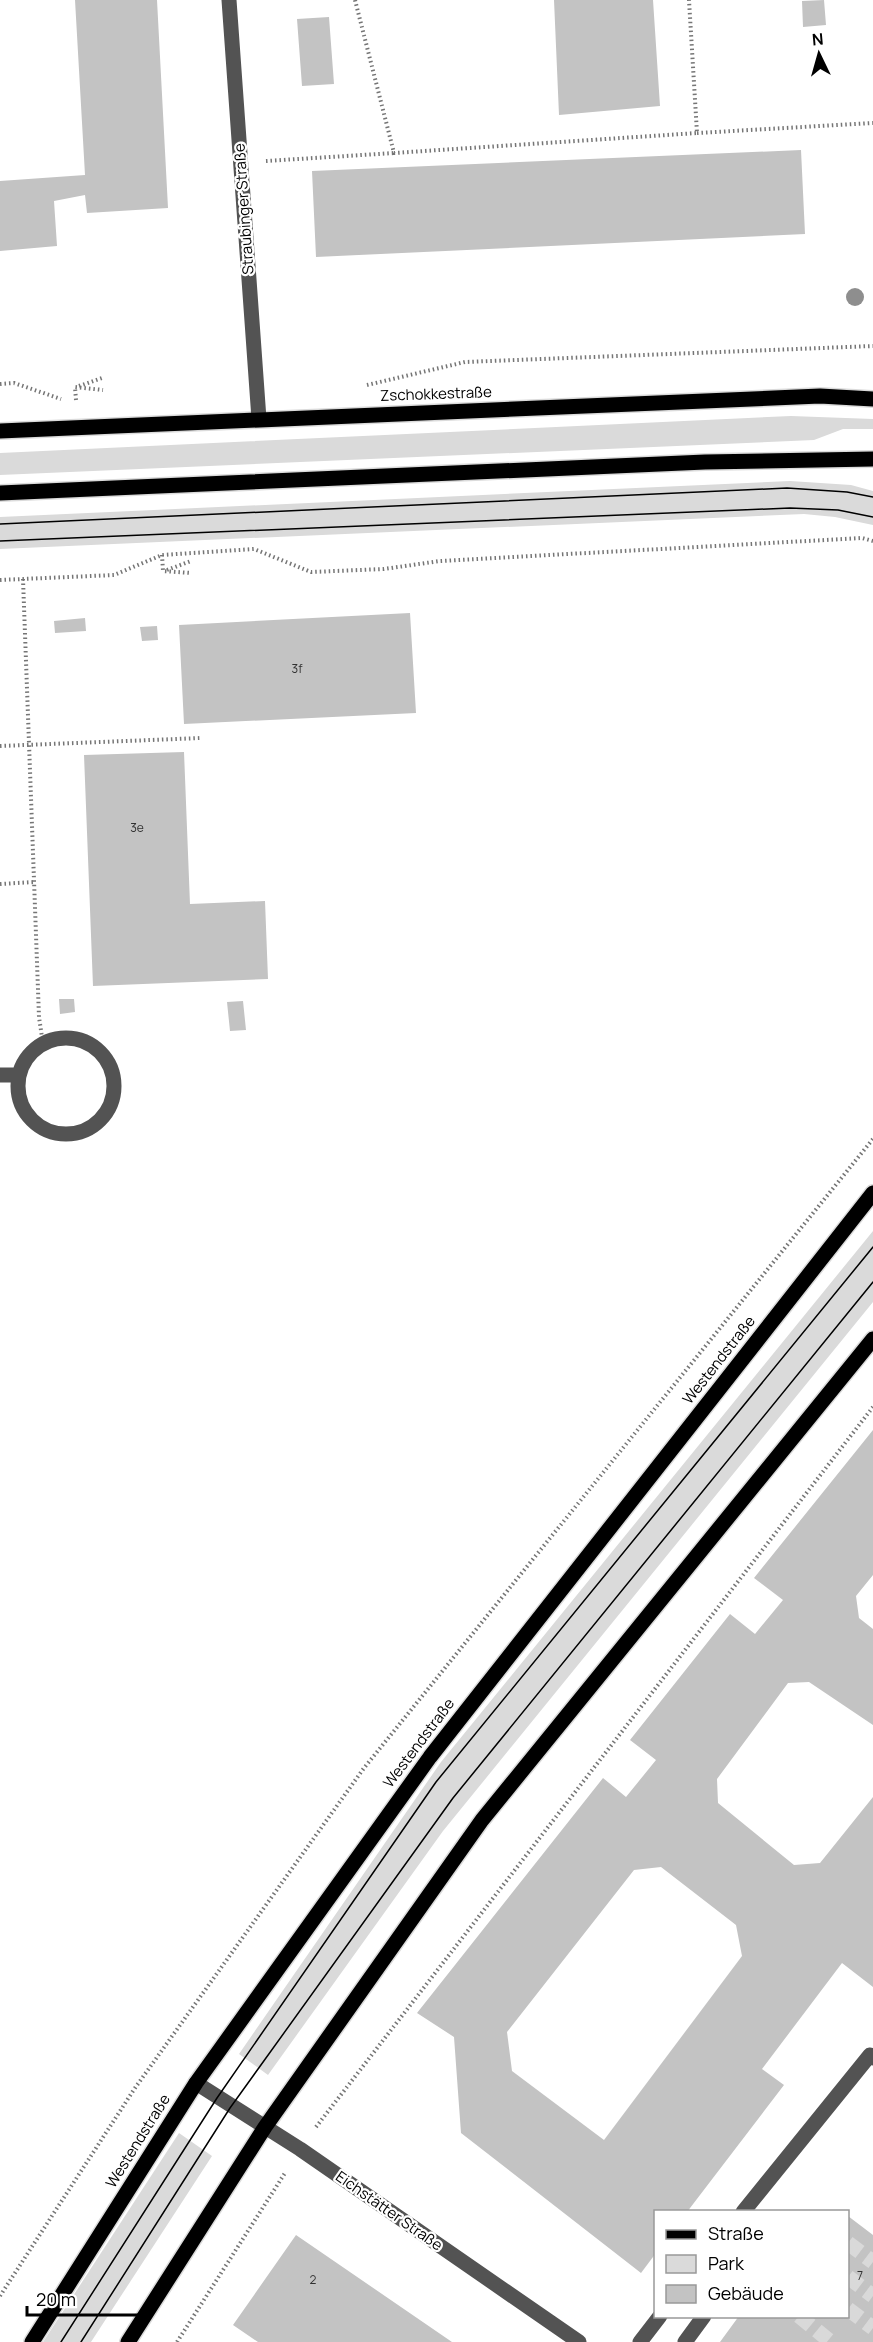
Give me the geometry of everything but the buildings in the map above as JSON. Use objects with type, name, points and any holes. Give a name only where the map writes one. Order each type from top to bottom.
[{"type":"main road","name":"Zschokkestraße","points":[[0,431],[820,396],[873,399]]},
{"type":"main road","points":[[0,492],[705,462],[873,459]]},
{"type":"main road","name":"Westendstraße","points":[[32,2342],[196,2083],[430,1757],[873,1193]]},
{"type":"main road","points":[[128,2342],[265,2127],[482,1820],[873,1339]]},
{"type":"street","name":"Straubinger Straße","points":[[229,0],[259,419]]},
{"type":"street","points":[[59,1038],[77,1040],[93,1047],[105,1059],[113,1074],[114,1092],[109,1109],[98,1122],[83,1131],[66,1135],[49,1131],[34,1122],[23,1108],[18,1092],[19,1075],[24,1062],[43,1044],[59,1038]]},
{"type":"street","points":[[0,1075],[19,1075]]},
{"type":"street","points":[[750,2209],[870,2055],[873,2058]]},
{"type":"street","name":"Eichstätter Straße","points":[[196,2083],[300,2149],[579,2342]]},
{"type":"street","points":[[640,2342],[658,2318]]},
{"type":"street","points":[[685,2342],[703,2318]]},
{"type":"path","points":[[355,0],[394,153]]},
{"type":"path","points":[[689,0],[697,133]]},
{"type":"path","points":[[241,162],[873,123]]},
{"type":"path","points":[[356,388],[465,362],[873,346]]},
{"type":"path","points":[[75,387],[102,378]]},
{"type":"path","points":[[0,384],[14,383],[76,404],[87,403]]},
{"type":"path","points":[[75,387],[103,390]]},
{"type":"path","points":[[75,387],[76,404]]},
{"type":"path","points":[[0,580],[114,575],[162,555],[254,549],[312,572],[384,569],[476,559],[862,538],[873,541]]},
{"type":"path","points":[[162,555],[163,571]]},
{"type":"path","points":[[163,571],[191,561]]},
{"type":"path","points":[[163,571],[191,573]]},
{"type":"path","points":[[23,579],[39,1017],[43,1044]]},
{"type":"path","points":[[0,746],[201,738]]},
{"type":"path","points":[[0,884],[34,882]]},
{"type":"path","points":[[0,2296],[135,2088],[364,1768],[873,1139]]},
{"type":"path","points":[[177,2342],[300,2149],[873,1407]]},
{"type":"green space","points":[[791,416],[873,419],[873,429],[843,429],[814,440],[0,475],[0,453]]},
{"type":"green space","points":[[790,481],[851,485],[873,491],[873,525],[835,517],[804,514],[0,549],[0,517]]},
{"type":"green space","points":[[873,1231],[873,1302],[443,1831],[268,2075],[239,2054],[441,1762]]},
{"type":"green space","points":[[179,2133],[212,2156],[91,2342],[43,2342]]},
{"type":"tunnel","points":[[849,2244],[873,2262]]},
{"type":"tunnel","points":[[849,2278],[873,2296]]},
{"type":"tunnel","points":[[849,2310],[873,2328]]},
{"type":"tunnel","points":[[801,2318],[831,2342]]},
{"type":"tram line","points":[[0,524],[787,488],[847,492],[873,497]]},
{"type":"tram line","points":[[0,541],[790,508],[838,510],[873,517]]},
{"type":"tram line","points":[[61,2342],[217,2098],[436,1782],[873,1247]]},
{"type":"tram line","points":[[81,2342],[230,2108],[453,1798],[873,1282]]}]
